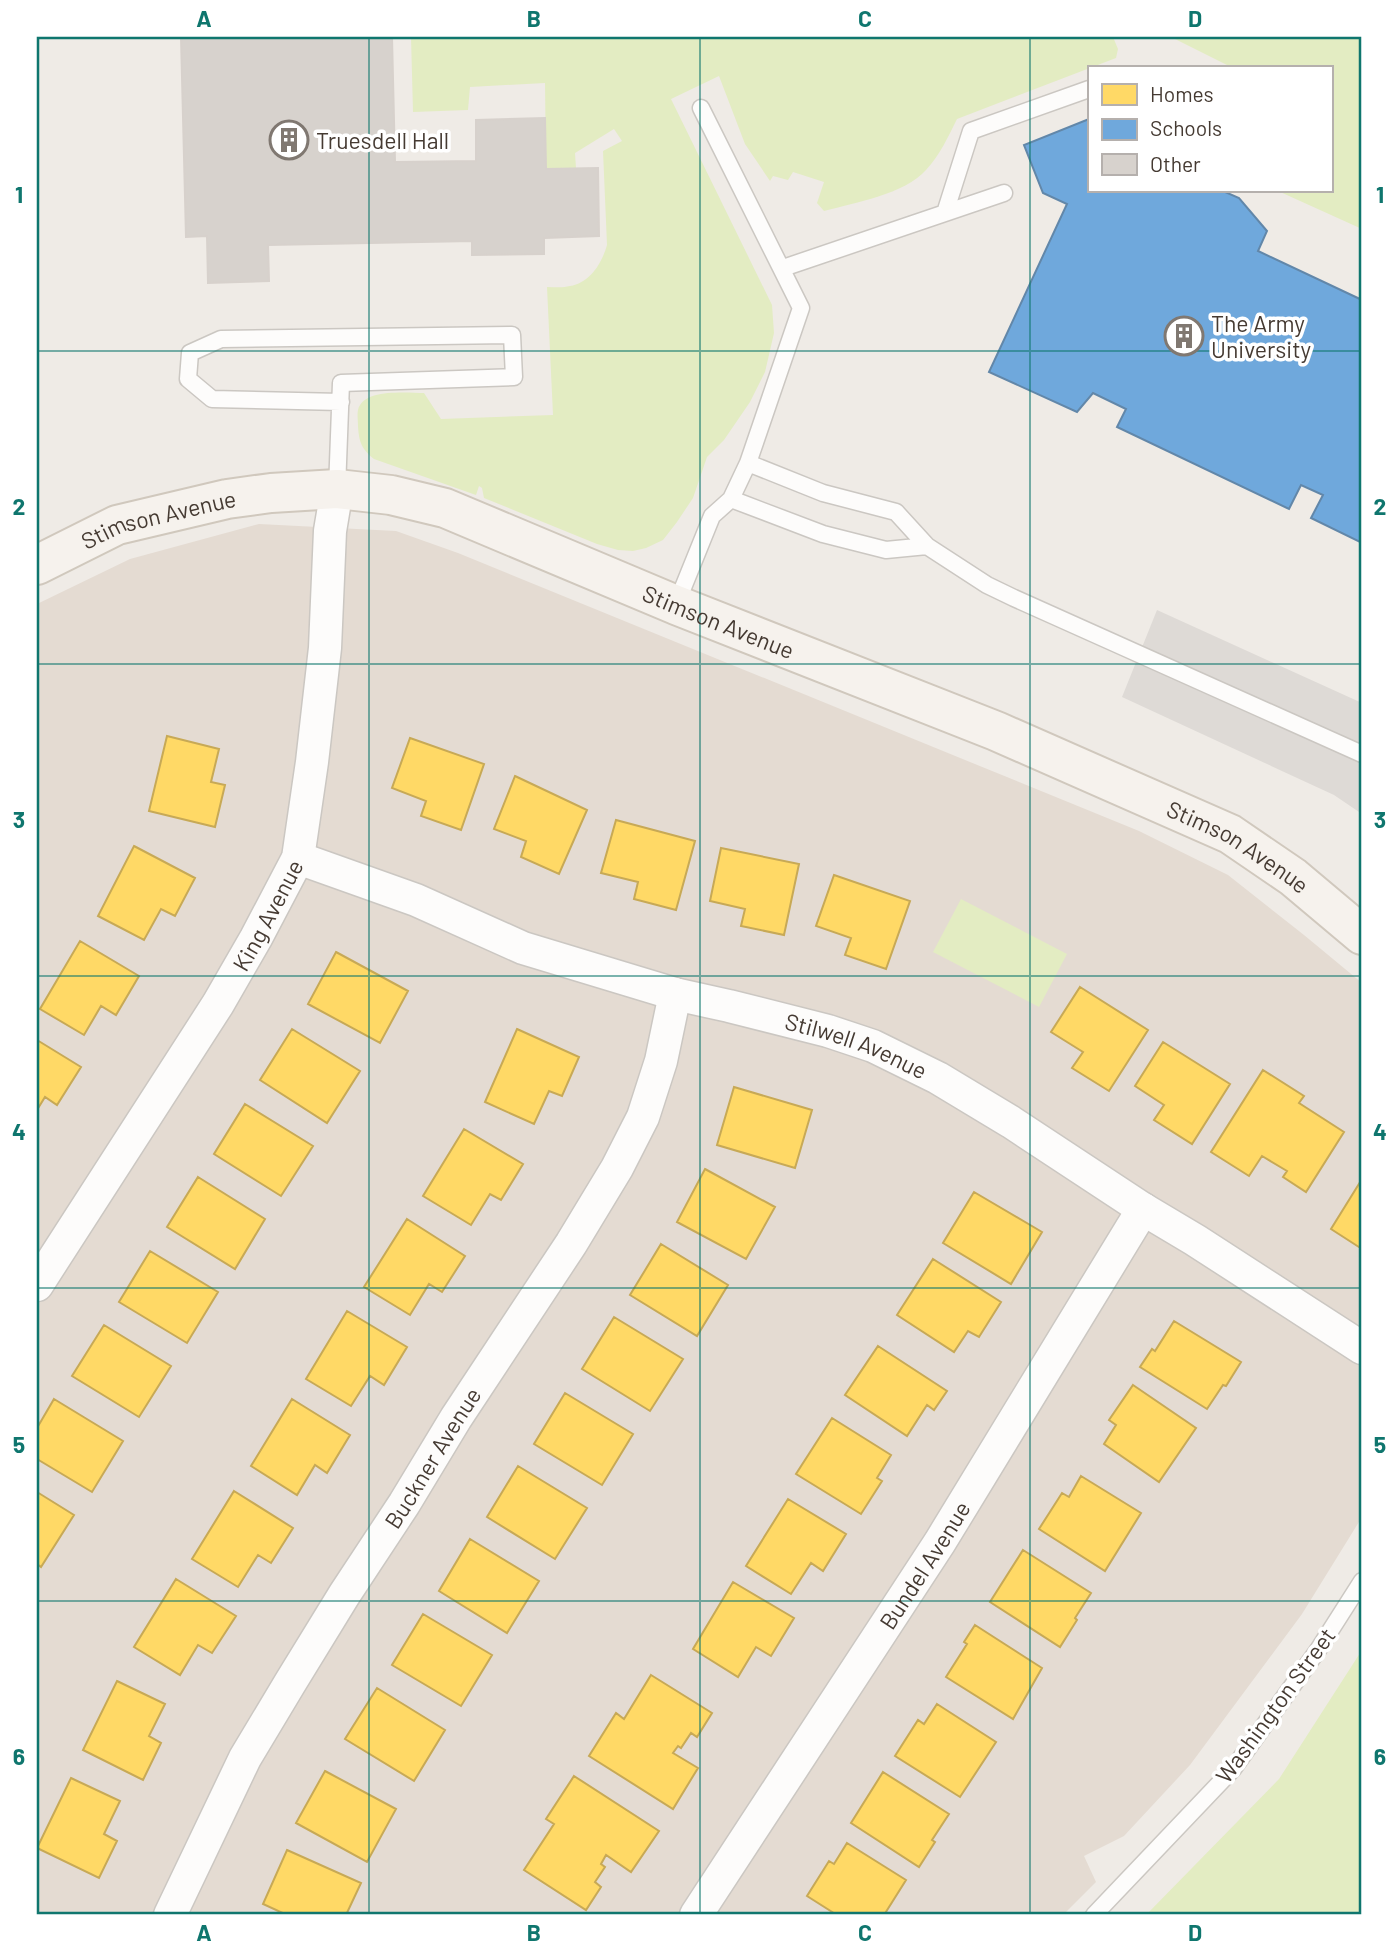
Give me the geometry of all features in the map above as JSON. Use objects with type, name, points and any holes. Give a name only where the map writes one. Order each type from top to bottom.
[{"type":"street","name":"Stimson Avenue","points":[[37,565],[117,525],[227,499],[337,489],[391,495],[445,508],[676,605],[996,732],[1230,834],[1293,877],[1362,935]]},
{"type":"street","name":"King Avenue","points":[[37,1284],[218,1004],[298,858],[325,648],[330,531],[337,489]]},
{"type":"street","name":"Stilwell Avenue","points":[[298,858],[416,900],[523,948],[675,994],[828,1031],[873,1046],[938,1078],[1011,1122],[1362,1348]]},
{"type":"street","name":"Buckner Avenue","points":[[170,1915],[245,1758],[283,1694],[617,1168],[643,1117],[661,1061],[675,994]]},
{"type":"street","name":"Bundel Avenue","points":[[696,1915],[940,1542],[1143,1209]]},
{"type":"lane","points":[[945,213],[971,131],[1088,89]]},
{"type":"lane","points":[[676,605],[712,516],[731,499],[748,463],[802,308],[701,108]]},
{"type":"lane","points":[[783,268],[1004,193]]},
{"type":"lane","points":[[337,489],[341,402],[341,383],[514,377],[512,335],[221,340],[190,353],[188,379],[212,399],[341,402]]},
{"type":"lane","points":[[748,463],[823,494],[896,512],[928,546],[987,585],[1362,754]]},
{"type":"lane","points":[[731,499],[823,534],[873,547],[886,550],[928,546]]},
{"type":"lane","name":"Washington Street","points":[[1094,1915],[1233,1769],[1318,1650],[1362,1581]]},
{"type":"shaded area","points":[[259,524],[396,531],[458,553],[1139,831],[1228,875],[1362,983],[1362,1517],[1302,1614],[1190,1765],[1124,1836],[1084,1856],[1096,1882],[1063,1915],[37,1915],[37,604],[130,559]]},
{"type":"shaded area","points":[[1157,610],[1362,703],[1362,814],[1334,795],[1122,697]]},
{"type":"green space","points":[[411,37],[1113,37],[1118,49],[1116,58],[1088,66],[1088,69],[957,119],[931,164],[917,178],[878,196],[824,211],[817,203],[824,182],[793,172],[788,180],[773,176],[770,181],[745,144],[719,76],[671,99],[772,305],[774,333],[765,372],[750,402],[724,440],[707,457],[693,498],[663,540],[633,551],[597,544],[484,498],[479,486],[476,495],[374,459],[362,445],[358,432],[358,410],[368,398],[386,393],[424,393],[441,419],[553,415],[547,287],[567,287],[584,281],[602,259],[607,245],[603,151],[622,141],[614,129],[575,153],[576,168],[546,169],[545,83],[470,87],[468,110],[413,112]]},
{"type":"green space","points":[[1171,37],[1362,37],[1362,229],[1280,192],[1332,192],[1332,66],[1229,66]]},
{"type":"green space","points":[[961,899],[1067,954],[1039,1007],[933,952]]},
{"type":"green space","points":[[1362,1650],[1362,1915],[1146,1915],[1279,1779]]},
{"type":"building: Homes","points":[[167,736],[219,749],[211,782],[225,785],[215,827],[149,811]]},
{"type":"building: Homes","points":[[410,738],[484,764],[461,830],[421,816],[426,801],[392,788]]},
{"type":"building: Homes","points":[[515,776],[587,810],[559,874],[521,857],[526,841],[494,829]]},
{"type":"building: Homes","points":[[616,820],[695,841],[676,910],[634,899],[638,882],[601,873]]},
{"type":"building: Homes","points":[[134,846],[195,878],[175,916],[161,909],[144,940],[98,916]]},
{"type":"building: Homes","points":[[721,848],[799,864],[784,935],[741,926],[745,909],[710,901]]},
{"type":"building: Homes","points":[[834,875],[910,901],[886,969],[845,955],[851,938],[816,926]]},
{"type":"building: Homes","points":[[80,941],[139,976],[116,1015],[101,1006],[84,1035],[40,1009]]},
{"type":"building: Homes","points":[[336,952],[408,991],[380,1043],[308,1004]]},
{"type":"building: Homes","points":[[1080,987],[1148,1030],[1109,1091],[1072,1068],[1083,1052],[1051,1032]]},
{"type":"building: Homes","points":[[292,1029],[360,1071],[327,1123],[260,1080]]},
{"type":"building: Homes","points":[[517,1029],[579,1057],[562,1096],[549,1091],[534,1124],[485,1102]]},
{"type":"building: Homes","points":[[37,1040],[81,1067],[57,1105],[45,1097],[37,1110]]},
{"type":"building: Homes","points":[[1163,1042],[1230,1084],[1192,1144],[1154,1120],[1164,1105],[1135,1086]]},
{"type":"building: Homes","points":[[1263,1070],[1304,1096],[1299,1103],[1344,1132],[1306,1192],[1283,1177],[1287,1171],[1262,1156],[1249,1176],[1211,1152]]},
{"type":"building: Homes","points":[[734,1087],[812,1110],[795,1168],[717,1145]]},
{"type":"building: Homes","points":[[245,1104],[313,1146],[281,1196],[214,1154]]},
{"type":"building: Homes","points":[[464,1129],[523,1164],[501,1200],[490,1194],[471,1225],[423,1196]]},
{"type":"building: Homes","points":[[705,1169],[775,1207],[746,1259],[677,1222]]},
{"type":"building: Homes","points":[[198,1177],[265,1219],[235,1269],[167,1227]]},
{"type":"building: Homes","points":[[1362,1179],[1362,1249],[1331,1229]]},
{"type":"building: Homes","points":[[974,1192],[1042,1232],[1011,1284],[943,1243]]},
{"type":"building: Homes","points":[[407,1219],[465,1256],[442,1292],[429,1284],[410,1315],[364,1287]]},
{"type":"building: Homes","points":[[661,1244],[728,1285],[697,1336],[630,1295]]},
{"type":"building: Homes","points":[[150,1251],[218,1292],[187,1343],[119,1302]]},
{"type":"building: Homes","points":[[933,1259],[1001,1302],[979,1337],[968,1331],[954,1352],[897,1315]]},
{"type":"building: Homes","points":[[347,1311],[407,1347],[384,1385],[370,1376],[351,1406],[306,1379]]},
{"type":"building: Homes","points":[[614,1317],[683,1359],[650,1411],[582,1369]]},
{"type":"building: Homes","points":[[1174,1321],[1241,1362],[1207,1409],[1140,1367],[1152,1349],[1155,1351]]},
{"type":"building: Homes","points":[[104,1325],[171,1366],[139,1417],[72,1376]]},
{"type":"building: Homes","points":[[878,1346],[947,1391],[934,1410],[927,1405],[907,1436],[845,1395]]},
{"type":"building: Homes","points":[[1133,1385],[1196,1428],[1159,1482],[1104,1444],[1116,1425],[1109,1420]]},
{"type":"building: Homes","points":[[565,1393],[633,1434],[602,1485],[534,1444]]},
{"type":"building: Homes","points":[[54,1399],[123,1441],[92,1492],[37,1459],[37,1428]]},
{"type":"building: Homes","points":[[292,1399],[350,1435],[327,1473],[315,1465],[297,1495],[251,1466]]},
{"type":"building: Homes","points":[[832,1418],[891,1455],[877,1478],[882,1481],[861,1514],[796,1474]]},
{"type":"building: Homes","points":[[518,1466],[587,1508],[555,1559],[487,1517]]},
{"type":"building: Homes","points":[[1081,1476],[1141,1513],[1105,1571],[1039,1529],[1062,1493],[1069,1497]]},
{"type":"building: Homes","points":[[234,1491],[293,1528],[271,1563],[258,1555],[238,1587],[192,1559]]},
{"type":"building: Homes","points":[[37,1492],[74,1515],[41,1567],[37,1564]]},
{"type":"building: Homes","points":[[788,1499],[846,1534],[823,1571],[811,1563],[791,1594],[746,1566]]},
{"type":"building: Homes","points":[[470,1539],[539,1581],[507,1633],[439,1591]]},
{"type":"building: Homes","points":[[1023,1550],[1091,1593],[1060,1647],[990,1602]]},
{"type":"building: Homes","points":[[176,1579],[236,1616],[212,1653],[198,1645],[180,1675],[134,1647]]},
{"type":"building: Homes","points":[[733,1582],[794,1618],[771,1656],[756,1647],[738,1677],[693,1649]]},
{"type":"building: Homes","points":[[423,1614],[492,1655],[461,1706],[392,1665]]},
{"type":"building: Homes","points":[[975,1625],[1042,1668],[1013,1719],[946,1677],[967,1644],[964,1642]]},
{"type":"building: Homes","points":[[651,1675],[712,1713],[697,1737],[691,1733],[681,1748],[678,1746],[673,1753],[698,1768],[673,1809],[589,1756],[616,1713],[624,1719]]},
{"type":"building: Homes","points":[[117,1681],[165,1704],[149,1736],[161,1743],[143,1780],[83,1750]]},
{"type":"building: Homes","points":[[377,1688],[445,1730],[414,1781],[345,1739]]},
{"type":"building: Homes","points":[[937,1704],[996,1742],[960,1797],[895,1756],[918,1720],[924,1724]]},
{"type":"building: Homes","points":[[325,1771],[396,1809],[367,1862],[296,1823]]},
{"type":"building: Homes","points":[[883,1772],[949,1814],[919,1867],[851,1823]]},
{"type":"building: Homes","points":[[574,1776],[659,1831],[631,1872],[606,1855],[601,1864],[605,1867],[595,1882],[601,1887],[586,1910],[524,1870],[554,1824],[546,1819]]},
{"type":"building: Homes","points":[[71,1778],[120,1801],[104,1834],[117,1841],[99,1878],[37,1848]]},
{"type":"building: Homes","points":[[847,1843],[906,1880],[884,1915],[837,1915],[807,1896],[829,1861],[834,1864]]},
{"type":"building: Homes","points":[[287,1850],[361,1883],[346,1915],[287,1915],[263,1904]]},
{"type":"building: Schools","name":"The Army University","points":[[1088,119],[1088,192],[1225,192],[1239,198],[1267,231],[1258,251],[1362,300],[1362,543],[1311,518],[1323,495],[1301,485],[1289,509],[1117,427],[1126,409],[1093,393],[1077,412],[989,372],[1067,204],[1043,193],[1024,145]]},
{"type":"building: Other","name":"Truesdell Hall","points":[[181,37],[392,37],[395,162],[476,161],[476,120],[545,118],[546,169],[598,168],[599,236],[544,238],[544,254],[472,255],[472,241],[268,245],[269,281],[208,283],[207,236],[186,237]]},
{"type":"place","name":"Truesdell Hall","points":[[289,140]]},
{"type":"place","name":"The Army University","points":[[1184,336]]}]
